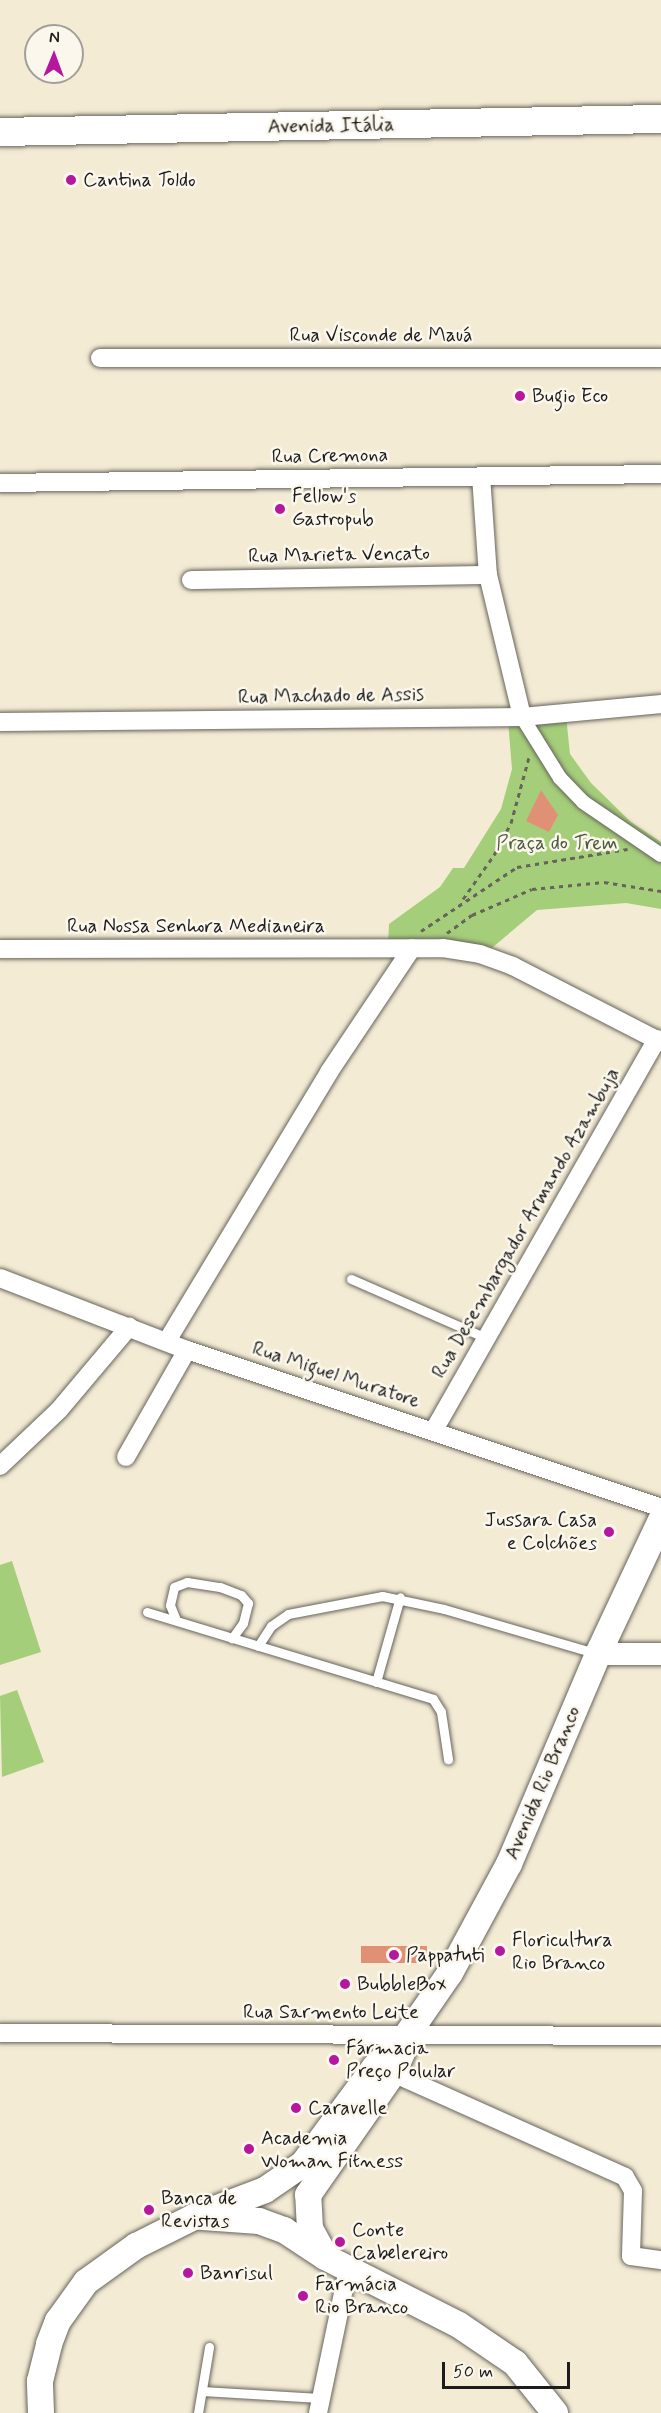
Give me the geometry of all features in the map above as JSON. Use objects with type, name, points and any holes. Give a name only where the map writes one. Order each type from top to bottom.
[{"type":"main road","name":"Avenida Itália","points":[[0,132],[661,119]]},
{"type":"main road","name":"Avenida Rio Branco","points":[[41,2413],[40,2381],[49,2344],[70,2301],[86,2282],[136,2246],[194,2217],[265,2190],[303,2164],[375,2067],[407,2035],[484,1917],[598,1654],[661,1520]]},
{"type":"main road","name":"Avenida Rio Branco","points":[[325,2257],[310,2229],[308,2195],[393,2073],[403,2054],[407,2035]]},
{"type":"main road","points":[[194,2217],[268,2224],[325,2257],[459,2325],[501,2352],[532,2382],[555,2413]]},
{"type":"street","name":"Rua Visconde de Mauá","points":[[100,358],[661,358]]},
{"type":"street","name":"Rua Cremona","points":[[0,483],[661,474]]},
{"type":"street","points":[[481,476],[488,575],[522,717],[560,778],[583,802],[644,847],[661,855]]},
{"type":"street","name":"Rua Marieta Vencato","points":[[191,580],[488,575]]},
{"type":"street","name":"Rua Machado de Assis","points":[[0,722],[522,717],[661,704]]},
{"type":"street","points":[[167,1341],[402,948]]},
{"type":"street","name":"Rua Nossa Senhora Medianeira","points":[[0,949],[443,948],[480,954],[513,966],[659,1040]]},
{"type":"street","name":"Rua Desembargador Armando Azambuja","points":[[434,1430],[659,1040]]},
{"type":"street","name":"Rua Miguel Muratore","points":[[0,1278],[187,1350],[434,1430],[661,1508]]},
{"type":"street","points":[[0,1466],[59,1410],[129,1327]]},
{"type":"street","points":[[126,1457],[187,1350]]},
{"type":"street","points":[[598,1654],[661,1654]]},
{"type":"street","name":"Rua Sarmento Leite","points":[[0,2033],[661,2036]]},
{"type":"street","points":[[393,2073],[625,2177],[633,2191],[631,2256],[661,2260]]},
{"type":"street","points":[[319,2406],[348,2269]]},
{"type":"lane","points":[[351,1279],[486,1338]]},
{"type":"lane","points":[[177,1620],[170,1605],[170,1594],[174,1587],[187,1582],[220,1587],[241,1595],[248,1603],[243,1623],[232,1638]]},
{"type":"lane","points":[[258,1646],[271,1626],[288,1614],[382,1596],[400,1597],[598,1654]]},
{"type":"lane","points":[[376,1682],[400,1597]]},
{"type":"lane","points":[[147,1612],[433,1699],[441,1712],[448,1759]]},
{"type":"lane","points":[[198,2413],[208,2347]]},
{"type":"lane","points":[[202,2391],[319,2406]]},
{"type":"path","points":[[462,901],[494,855],[511,823],[532,734]]},
{"type":"path","points":[[402,948],[462,901],[517,867],[644,847]]},
{"type":"path","points":[[443,948],[444,936],[452,928],[532,889],[604,882],[661,891]]},
{"type":"green space","name":"Praça do Trem","points":[[566,716],[570,754],[591,783],[631,822],[661,842],[661,909],[626,903],[537,910],[487,952],[388,946],[389,924],[440,887],[453,868],[464,868],[501,809],[512,769],[508,721]]},
{"type":"green space","points":[[12,1561],[41,1652],[0,1665],[0,1565]]},
{"type":"green space","points":[[17,1690],[44,1762],[2,1777],[0,1696]]},
{"type":"building","points":[[541,790],[558,815],[549,832],[526,821]]},
{"type":"building","name":"Pappatuti","points":[[361,1946],[427,1946],[427,1963],[361,1963]]},
{"type":"place","name":"Cantina Toldo","points":[[71,180]]},
{"type":"place","name":"Bugio Eco","points":[[520,396]]},
{"type":"place","name":"Fellow's Gastropub","points":[[280,509]]},
{"type":"place","name":"Jussara Casa e Colchões","points":[[609,1532]]},
{"type":"place","name":"Floricultura Rio Branco","points":[[500,1951]]},
{"type":"place","name":"Pappatuti","points":[[394,1955]]},
{"type":"place","name":"BubbleBox","points":[[345,1984]]},
{"type":"place","name":"Fármacia Preço Polular","points":[[334,2060]]},
{"type":"place","name":"Caravelle","points":[[296,2108]]},
{"type":"place","name":"Academia Woman Fitness","points":[[249,2149]]},
{"type":"place","name":"Banca de Revistas","points":[[149,2210]]},
{"type":"place","name":"Conte Cabelereiro","points":[[340,2242]]},
{"type":"place","name":"Banrisul","points":[[188,2273]]},
{"type":"place","name":"Farmácia Rio Branco","points":[[303,2296]]}]
